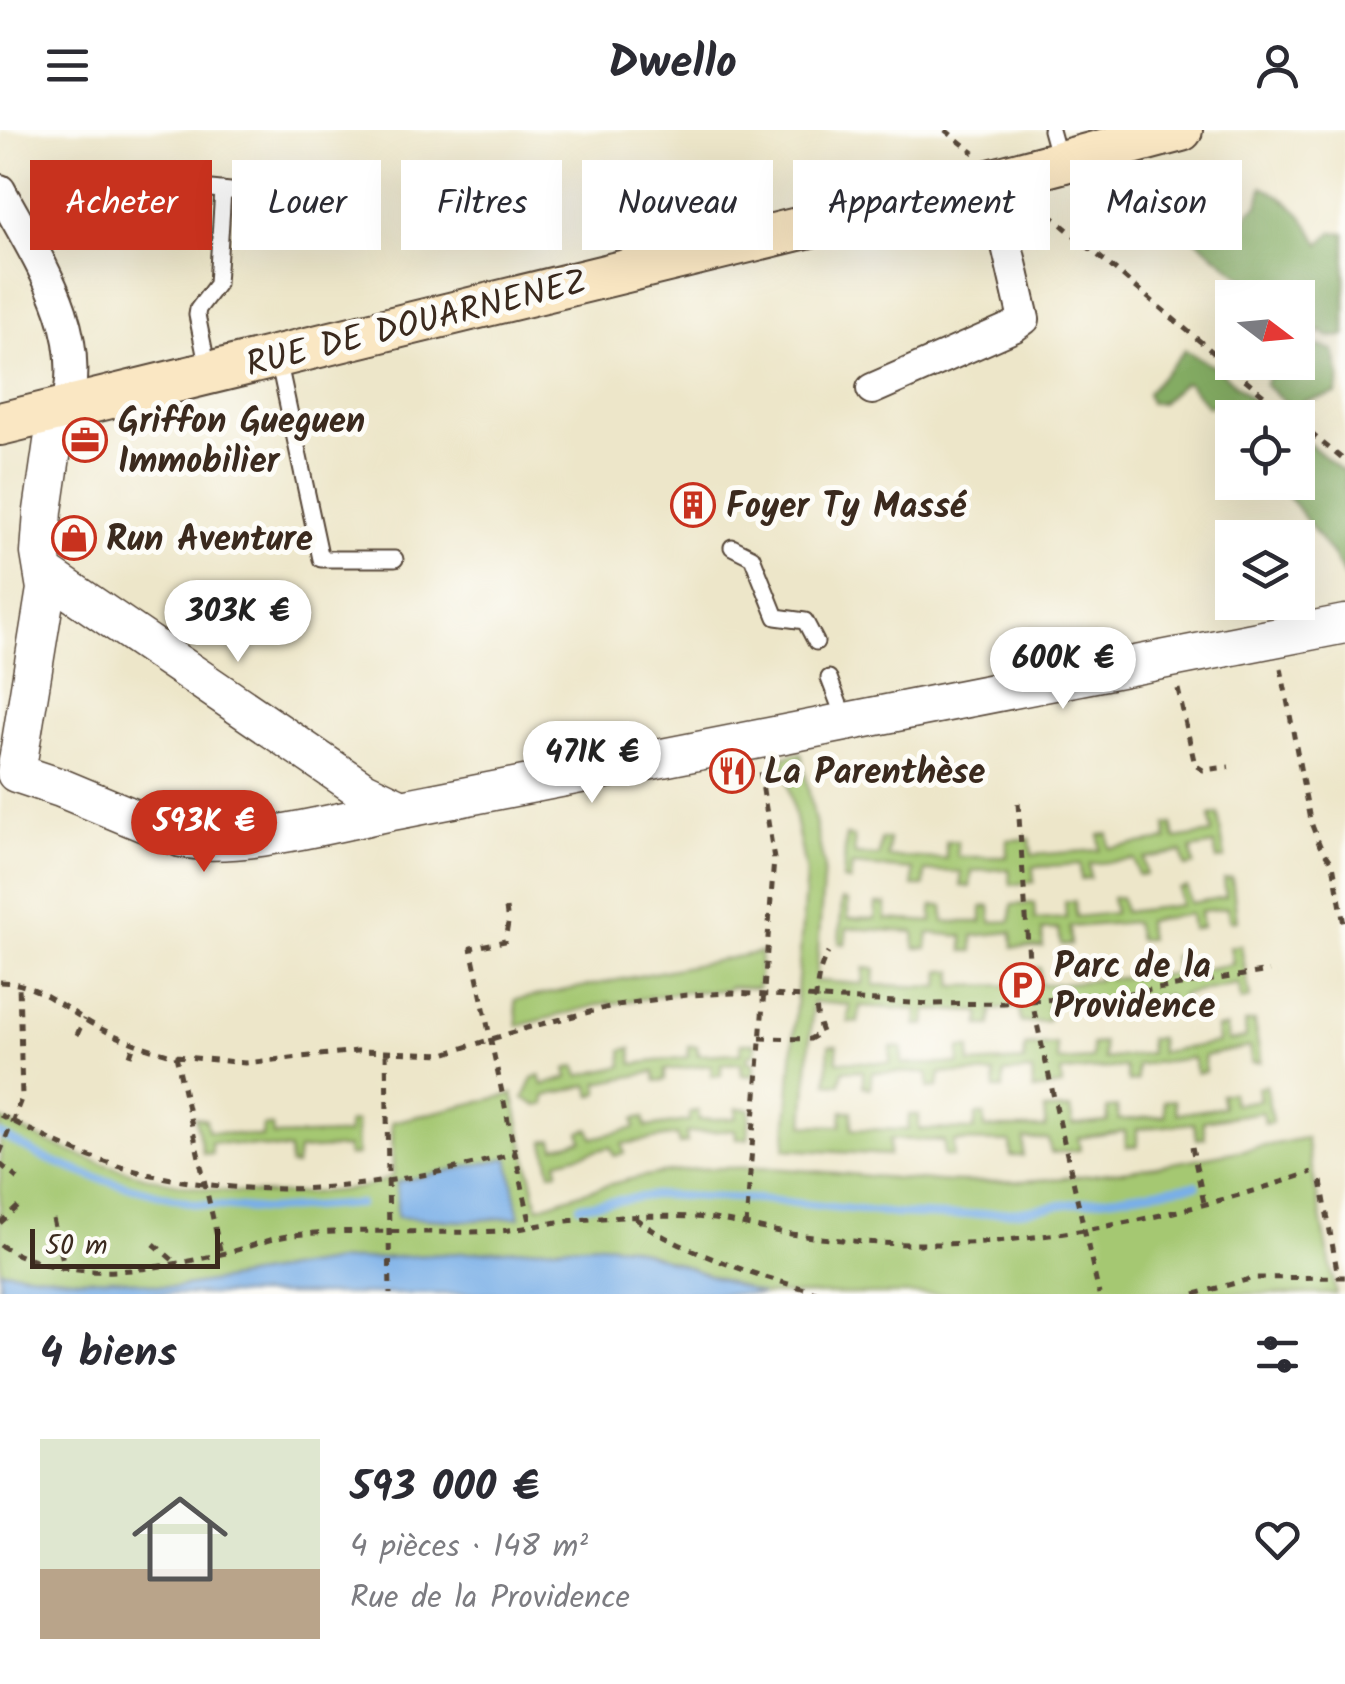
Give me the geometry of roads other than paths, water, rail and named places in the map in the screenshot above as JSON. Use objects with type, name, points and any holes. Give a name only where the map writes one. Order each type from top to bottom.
[{"type":"main road","name":"RUE DE DOUARNENEZ","points":[[1031,160],[1055,146],[1181,130]]},
{"type":"main road","name":"RUE DE DOUARNENEZ","points":[[0,424],[793,229]]},
{"type":"street","points":[[0,190],[66,323],[72,376],[66,408],[53,442],[43,511],[40,553],[46,589],[8,772],[61,788],[172,834],[199,841],[225,841],[1345,624]]},
{"type":"street","points":[[872,389],[1014,328],[1024,318],[1011,250]]},
{"type":"street","points":[[46,574],[364,790],[402,809]]},
{"type":"lane","points":[[212,189],[232,191]]},
{"type":"lane","points":[[209,373],[197,316],[217,284],[223,190]]},
{"type":"lane","points":[[277,356],[321,560],[395,559]]},
{"type":"lane","points":[[732,547],[752,556],[776,617],[805,621],[816,642]]},
{"type":"lane","points":[[830,678],[846,720]]},
{"type":"water","points":[[508,1158],[520,1217],[460,1221],[397,1217],[397,1182]]},
{"type":"water","points":[[600,1244],[628,1246],[762,1294],[0,1294],[0,1270],[80,1279],[114,1278],[173,1288],[337,1261]]},
{"type":"waterway","points":[[0,1134],[42,1157],[96,1178],[195,1204],[266,1210],[359,1204]]},
{"type":"waterway","points":[[580,1206],[654,1195],[758,1199],[948,1216],[1020,1211],[1196,1185]]},
{"type":"place","name":"Griffon Gueguen Immobilier","points":[[85,440]]},
{"type":"place","name":"Foyer Ty Massé","points":[[693,505]]},
{"type":"place","name":"Run Aventure","points":[[74,538]]},
{"type":"place","name":"La Parenthèse","points":[[732,771]]},
{"type":"place","name":"Parc de la Providence","points":[[1022,985]]}]
